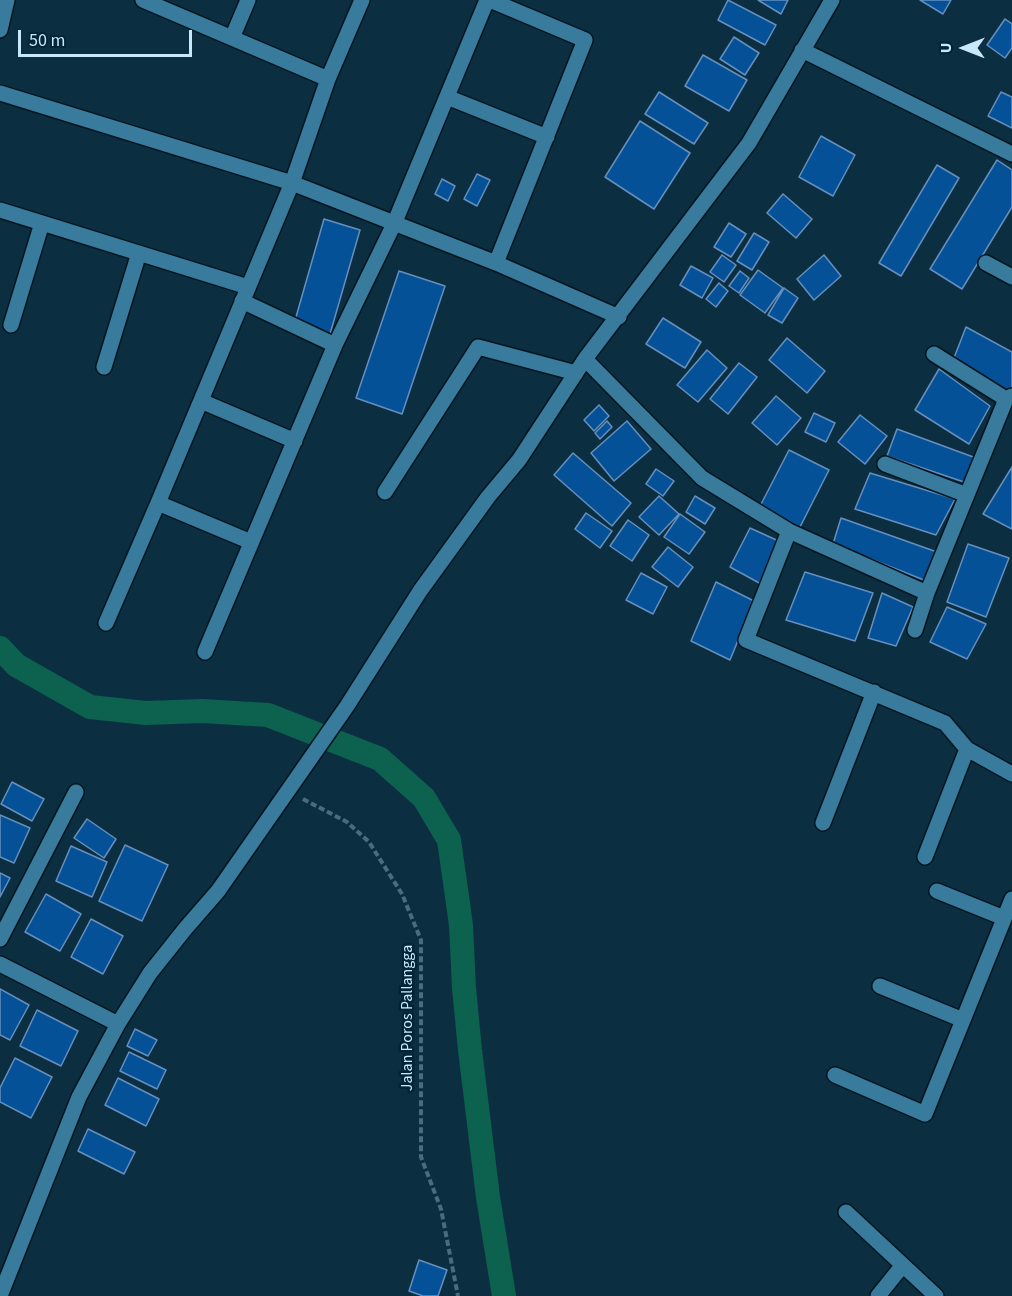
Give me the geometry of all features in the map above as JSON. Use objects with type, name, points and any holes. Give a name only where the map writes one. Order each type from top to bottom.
[{"type":"street","points":[[0,30],[7,0]]},
{"type":"street","points":[[143,0],[328,79]]},
{"type":"street","points":[[232,38],[248,0]]},
{"type":"street","points":[[106,623],[292,183],[328,79],[362,0]]},
{"type":"street","points":[[206,651],[335,345],[394,224],[489,0],[585,40],[496,263]]},
{"type":"street","points":[[0,1296],[80,1097],[118,1024],[150,973],[218,891],[313,757],[420,591],[488,497],[519,460],[585,359],[748,143],[832,0]]},
{"type":"street","points":[[802,50],[1012,154]]},
{"type":"street","points":[[0,93],[292,183],[496,263],[619,316]]},
{"type":"street","points":[[447,97],[547,137]]},
{"type":"street","points":[[0,210],[139,253],[245,294],[335,345]]},
{"type":"street","points":[[11,325],[42,223]]},
{"type":"street","points":[[104,367],[139,253]]},
{"type":"street","points":[[986,263],[1012,277]]},
{"type":"street","points":[[385,492],[478,347],[576,373]]},
{"type":"street","points":[[915,630],[927,593],[1009,398],[934,354]]},
{"type":"street","points":[[585,359],[702,478],[789,531],[927,593]]},
{"type":"street","points":[[201,401],[294,441]]},
{"type":"street","points":[[885,464],[967,495]]},
{"type":"street","points":[[158,503],[251,542]]},
{"type":"street","points":[[789,531],[746,640],[945,723],[967,749],[1012,774]]},
{"type":"street","points":[[823,824],[874,692]]},
{"type":"street","points":[[925,857],[967,749]]},
{"type":"street","points":[[0,939],[76,792]]},
{"type":"street","points":[[937,891],[1004,918]]},
{"type":"street","points":[[835,1075],[925,1114],[1012,899]]},
{"type":"street","points":[[0,964],[118,1024]]},
{"type":"street","points":[[880,986],[963,1020]]},
{"type":"street","points":[[846,1212],[936,1296]]},
{"type":"street","points":[[878,1296],[903,1265]]},
{"type":"path","name":"Jalan Poros Pallangga","points":[[289,792],[346,822],[369,842],[402,894],[421,940],[421,1157],[441,1209],[458,1296]]},
{"type":"building","points":[[728,0],[776,25],[765,45],[718,20]]},
{"type":"building","points":[[758,0],[788,0],[781,14]]},
{"type":"building","points":[[920,0],[951,0],[943,14]]},
{"type":"building","points":[[1005,19],[1012,24],[1012,48],[1005,58],[987,45]]},
{"type":"building","points":[[734,37],[759,53],[745,75],[720,59]]},
{"type":"building","points":[[703,55],[747,80],[729,111],[685,86]]},
{"type":"building","points":[[659,92],[708,123],[694,144],[645,114]]},
{"type":"building","points":[[1001,92],[1012,97],[1012,128],[988,116]]},
{"type":"building","points":[[640,121],[690,153],[654,209],[605,177]]},
{"type":"building","points":[[821,136],[855,155],[833,196],[799,177]]},
{"type":"building","points":[[997,160],[1012,170],[1012,207],[962,289],[930,269]]},
{"type":"building","points":[[937,165],[959,178],[901,276],[879,263]]},
{"type":"building","points":[[477,174],[490,180],[477,206],[464,199]]},
{"type":"building","points":[[442,179],[455,186],[448,201],[435,194]]},
{"type":"building","points":[[783,194],[812,219],[796,238],[767,213]]},
{"type":"building","points":[[324,219],[360,230],[328,341],[292,331]]},
{"type":"building","points":[[729,223],[746,234],[731,257],[714,247]]},
{"type":"building","points":[[754,233],[769,242],[752,270],[737,261]]},
{"type":"building","points":[[722,255],[736,265],[724,282],[710,272]]},
{"type":"building","points":[[824,255],[841,276],[814,300],[797,279]]},
{"type":"building","points":[[691,266],[713,278],[702,298],[680,285]]},
{"type":"building","points":[[758,270],[783,288],[765,313],[740,295]]},
{"type":"building","points":[[399,271],[445,286],[402,414],[356,398]]},
{"type":"building","points":[[740,271],[749,278],[739,293],[729,286]]},
{"type":"building","points":[[719,283],[728,291],[716,307],[706,299]]},
{"type":"building","points":[[784,288],[798,298],[782,323],[768,315]]},
{"type":"building","points":[[663,318],[701,342],[685,368],[646,344]]},
{"type":"building","points":[[966,327],[1012,352],[1012,393],[952,363]]},
{"type":"building","points":[[787,338],[825,371],[807,393],[769,360]]},
{"type":"building","points":[[707,350],[727,368],[698,402],[677,385]]},
{"type":"building","points":[[739,363],[757,377],[728,414],[710,399]]},
{"type":"building","points":[[939,369],[990,406],[969,444],[915,410]]},
{"type":"building","points":[[776,396],[801,418],[777,445],[752,423]]},
{"type":"building","points":[[599,405],[609,416],[594,431],[584,420]]},
{"type":"building","points":[[814,413],[835,423],[826,442],[805,432]]},
{"type":"building","points":[[860,415],[887,436],[865,464],[838,442]]},
{"type":"building","points":[[607,421],[612,427],[600,439],[595,433]]},
{"type":"building","points":[[627,421],[651,449],[614,481],[591,453]]},
{"type":"building","points":[[897,429],[976,458],[964,482],[887,456]]},
{"type":"building","points":[[789,450],[829,470],[799,529],[758,510]]},
{"type":"building","points":[[573,453],[631,503],[612,526],[554,475]]},
{"type":"building","points":[[1012,467],[1012,529],[983,514]]},
{"type":"building","points":[[656,469],[674,481],[663,496],[646,484]]},
{"type":"building","points":[[870,473],[955,499],[936,535],[855,509]]},
{"type":"building","points":[[659,496],[679,514],[659,535],[639,517]]},
{"type":"building","points":[[695,496],[715,508],[705,524],[686,512]]},
{"type":"building","points":[[586,513],[612,531],[600,548],[575,529]]},
{"type":"building","points":[[680,514],[705,532],[689,554],[664,537]]},
{"type":"building","points":[[841,518],[937,552],[929,582],[833,544]]},
{"type":"building","points":[[628,520],[649,535],[632,561],[610,546]]},
{"type":"building","points":[[750,528],[783,543],[761,584],[730,567]]},
{"type":"building","points":[[968,544],[1009,558],[986,617],[947,602]]},
{"type":"building","points":[[668,547],[693,567],[678,587],[652,567]]},
{"type":"building","points":[[805,572],[873,593],[855,641],[786,620]]},
{"type":"building","points":[[641,573],[667,587],[653,614],[626,600]]},
{"type":"building","points":[[716,582],[754,601],[730,660],[691,641]]},
{"type":"building","points":[[882,593],[913,607],[896,646],[868,638]]},
{"type":"building","points":[[947,607],[986,624],[967,659],[930,642]]},
{"type":"building","points":[[12,782],[44,799],[32,821],[1,804]]},
{"type":"building","points":[[0,815],[30,828],[14,863],[0,857]]},
{"type":"building","points":[[87,819],[116,839],[104,858],[74,838]]},
{"type":"building","points":[[125,845],[168,865],[142,921],[99,901]]},
{"type":"building","points":[[71,846],[107,862],[92,897],[56,881]]},
{"type":"building","points":[[0,873],[10,878],[0,897]]},
{"type":"building","points":[[46,894],[81,914],[60,951],[25,932]]},
{"type":"building","points":[[91,919],[123,936],[103,974],[71,957]]},
{"type":"building","points":[[0,989],[29,1005],[10,1040],[0,1035]]},
{"type":"building","points":[[37,1010],[78,1031],[61,1066],[20,1046]]},
{"type":"building","points":[[135,1029],[157,1040],[148,1056],[127,1046]]},
{"type":"building","points":[[129,1052],[166,1070],[157,1089],[120,1071]]},
{"type":"building","points":[[15,1058],[52,1077],[31,1118],[0,1102],[0,1088]]},
{"type":"building","points":[[118,1078],[159,1099],[146,1126],[105,1105]]},
{"type":"building","points":[[88,1129],[135,1152],[124,1174],[78,1151]]},
{"type":"building","points":[[419,1260],[447,1270],[438,1296],[423,1296],[409,1291]]},
{"type":"waterway","points":[[0,648],[16,665],[90,707],[146,713],[202,711],[268,715],[380,759],[424,798],[449,840],[461,925],[470,1050],[488,1197],[504,1296]]}]
